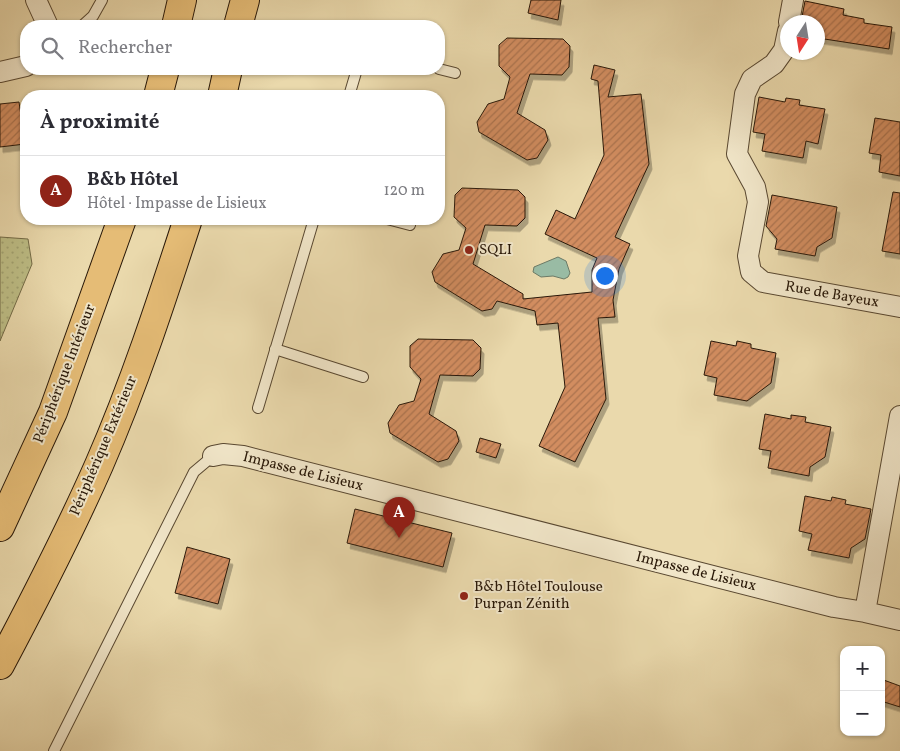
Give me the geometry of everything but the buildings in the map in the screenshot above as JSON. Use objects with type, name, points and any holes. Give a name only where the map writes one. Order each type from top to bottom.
[{"type":"highway","points":[[177,20],[182,0]]},
{"type":"highway","points":[[239,20],[244,0]]},
{"type":"highway","points":[[160,90],[163,75]]},
{"type":"highway","points":[[223,90],[227,75]]},
{"type":"highway","name":"Périphérique Intérieur","points":[[0,526],[52,412],[120,225]]},
{"type":"highway","name":"Périphérique Extérieur","points":[[0,665],[55,560],[100,463],[136,373],[186,225]]},
{"type":"street","points":[[36,0],[45,20]]},
{"type":"street","points":[[790,15],[793,0]]},
{"type":"street","name":"Rue de Bayeux","points":[[780,56],[774,64],[752,79],[745,94],[737,154],[755,187],[758,202],[748,256],[751,272],[763,282],[900,307]]},
{"type":"street","points":[[0,72],[20,67]]},
{"type":"street","points":[[900,416],[865,612],[900,620]]},
{"type":"street","name":"Impasse de Lisieux","points":[[213,456],[223,454],[243,456],[619,553],[865,612]]},
{"type":"lane","points":[[89,20],[102,0]]},
{"type":"lane","points":[[445,70],[455,73]]},
{"type":"lane","points":[[351,90],[355,75]]},
{"type":"lane","points":[[258,408],[312,225]]},
{"type":"lane","points":[[275,349],[363,377]]},
{"type":"lane","name":"Impasse de Lisieux","points":[[54,751],[194,472],[213,456]]},
{"type":"shaded area","points":[[0,237],[28,239],[32,264],[0,341]]},
{"type":"shaded area","points":[[558,257],[566,261],[570,273],[568,277],[564,279],[553,276],[541,277],[533,272],[534,267]]},
{"type":"place","name":"SQLI","points":[[469,250]]},
{"type":"place","name":"B&b Hôtel","points":[[399,538]]},
{"type":"place","name":"B&b Hôtel Toulouse Purpan Zénith","points":[[464,596]]}]
